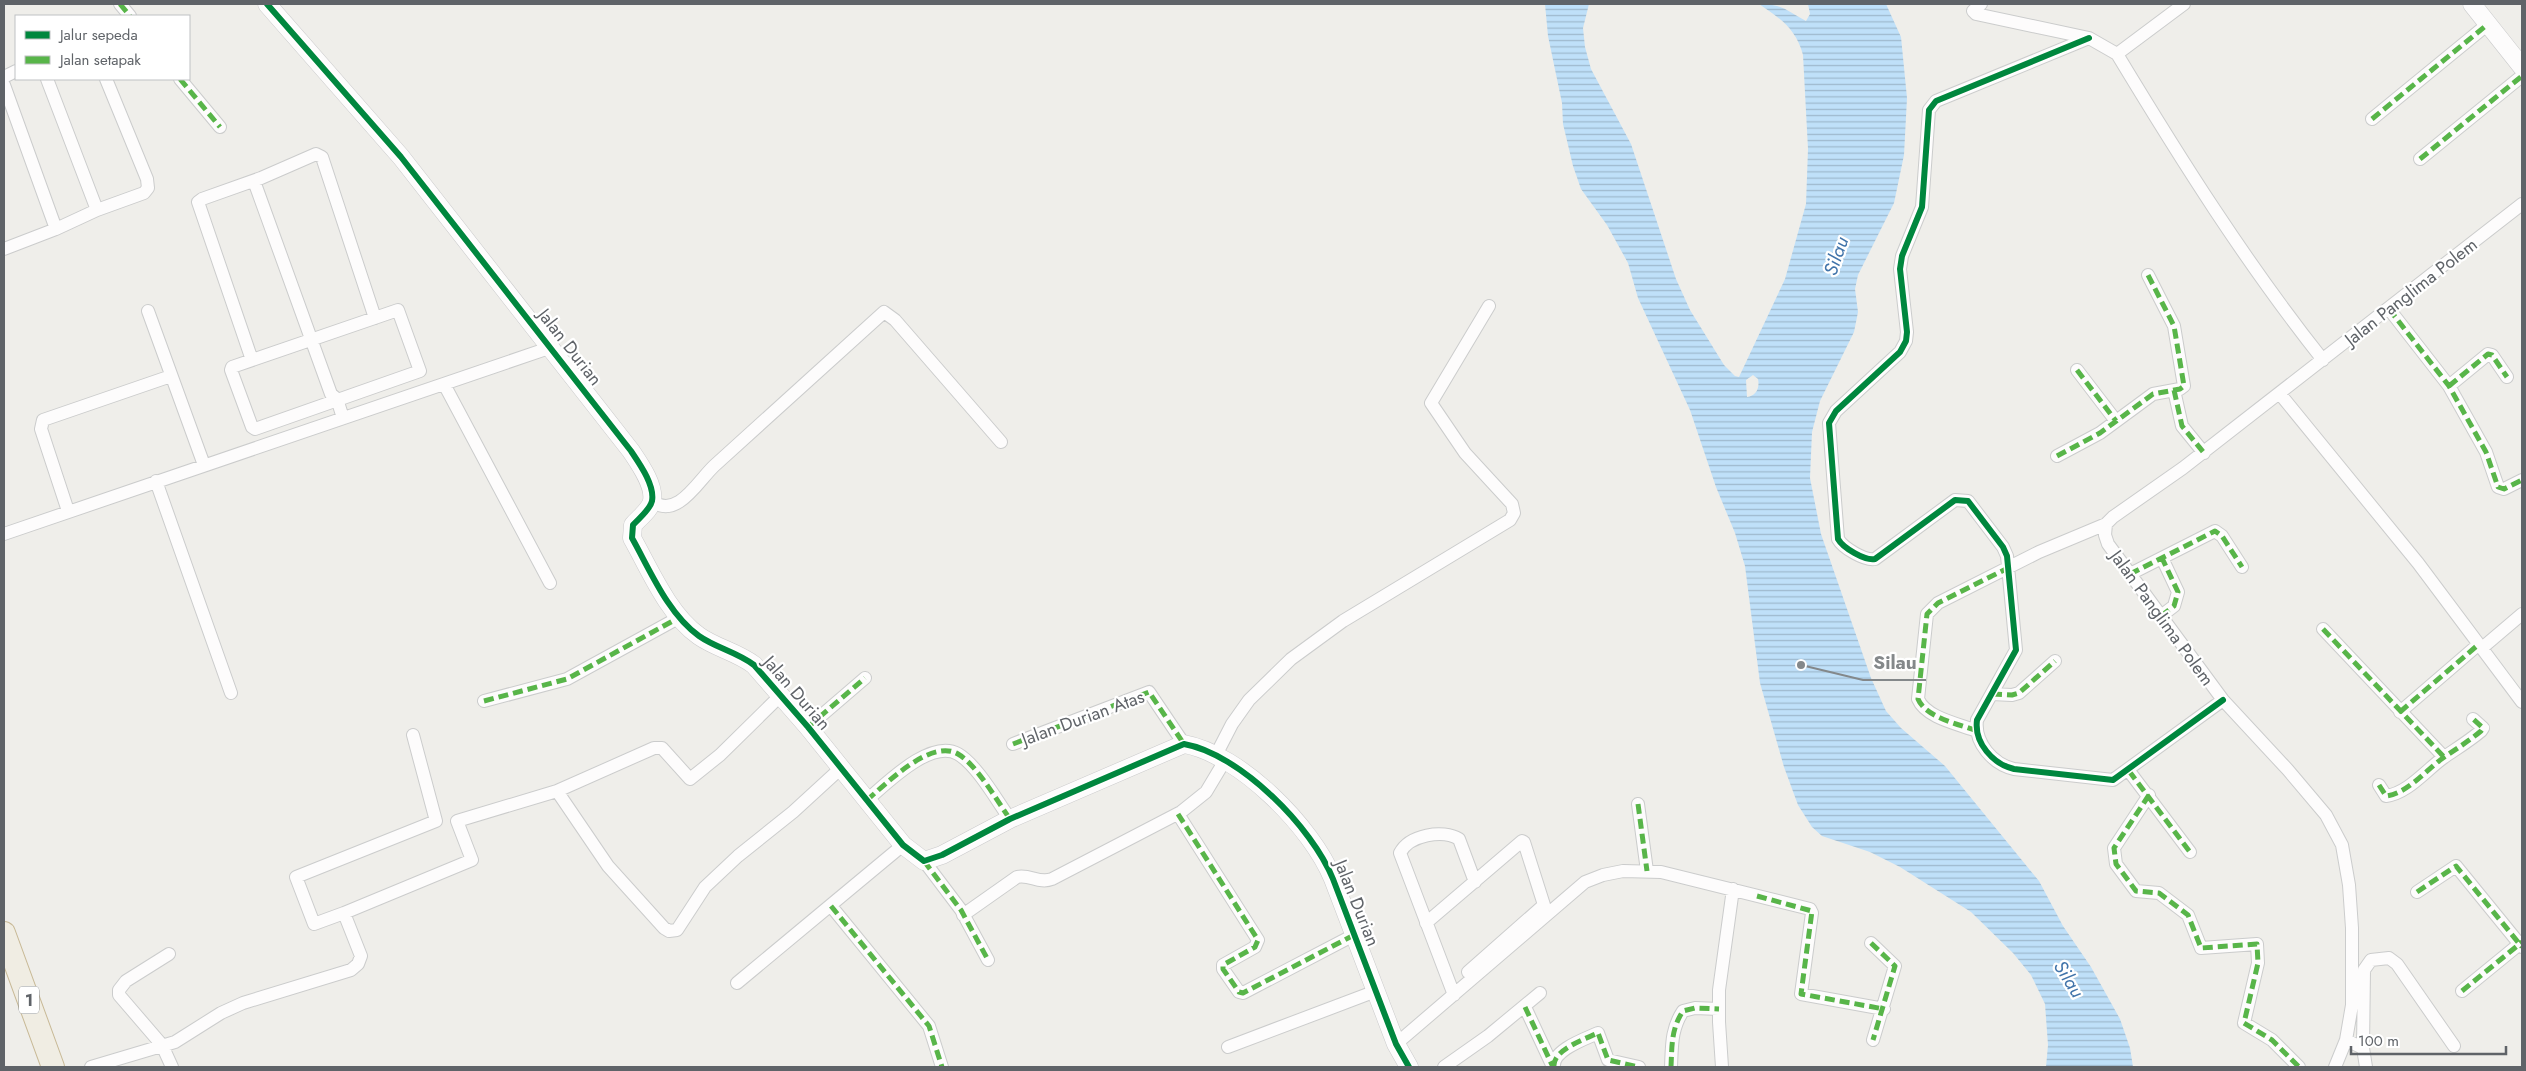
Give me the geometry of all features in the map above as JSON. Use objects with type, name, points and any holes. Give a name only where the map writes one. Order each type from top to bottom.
[{"type":"highway","name":"1","points":[[4,933],[53,1067]]},
{"type":"street","points":[[120,4],[129,15]]},
{"type":"street","name":"Jalan Durian","points":[[267,4],[401,157],[552,347],[631,451],[652,491],[652,501],[648,509],[632,525],[632,538],[680,617],[700,636],[746,658],[808,727],[903,846],[924,861]]},
{"type":"street","points":[[1981,4],[1973,11],[1976,14],[2089,38],[2117,54],[2230,235],[2277,302],[2323,360]]},
{"type":"street","points":[[2117,54],[2184,4]]},
{"type":"street","points":[[2472,4],[2522,67]]},
{"type":"street","points":[[2372,119],[2488,24]]},
{"type":"street","points":[[2089,38],[1936,101],[1931,106],[1922,207],[1902,256],[1900,269],[1907,332],[1906,340],[1900,352],[1836,411],[1829,423],[1838,538],[1842,544],[1867,559],[1875,559],[1955,500],[1964,500],[2004,547],[2007,556],[2016,650],[1977,720],[1977,731],[1982,745],[1992,758],[2007,768],[2113,780],[2129,771],[2222,700]]},
{"type":"street","points":[[2420,159],[2522,76]]},
{"type":"street","points":[[47,80],[97,210]]},
{"type":"street","points":[[4,249],[56,229],[97,210],[144,193],[148,188],[147,180],[106,80]]},
{"type":"street","points":[[181,80],[220,127]]},
{"type":"street","points":[[4,85],[56,229]]},
{"type":"street","points":[[252,360],[198,205],[202,199],[258,180],[316,154],[320,155],[376,318]]},
{"type":"street","points":[[258,180],[315,339],[331,394],[337,400],[343,418]]},
{"type":"street","name":"Jalan Panglima Polem","points":[[2335,1067],[2346,1040],[2352,1005],[2352,928],[2342,845],[2326,815],[2222,700],[2108,544],[2105,535],[2106,524],[2113,517],[2204,453],[2522,204]]},
{"type":"street","points":[[2057,456],[2100,433],[2153,394],[2180,389],[2185,384],[2174,326],[2148,275]]},
{"type":"street","points":[[963,914],[1017,877],[1022,876],[1039,881],[1052,879],[1178,814],[1206,792],[1232,724],[1249,700],[1291,659],[1343,621],[1510,520],[1514,513],[1512,504],[1466,453],[1431,403],[1490,306]]},
{"type":"street","points":[[2389,309],[2449,386],[2486,452],[2498,487],[2504,489],[2521,483]]},
{"type":"street","points":[[399,310],[421,370],[253,428],[231,370],[234,366],[315,339],[399,310]]},
{"type":"street","points":[[148,311],[204,465]]},
{"type":"street","points":[[652,501],[658,506],[667,507],[687,498],[699,480],[884,312],[895,320],[1001,442]]},
{"type":"street","points":[[4,534],[552,347]]},
{"type":"street","points":[[2449,386],[2488,354],[2492,355],[2507,377]]},
{"type":"street","points":[[2077,370],[2116,421]]},
{"type":"street","points":[[68,511],[41,429],[43,420],[171,376]]},
{"type":"street","points":[[444,384],[550,583]]},
{"type":"street","points":[[2174,390],[2182,426],[2204,453]]},
{"type":"street","points":[[2280,394],[2418,563],[2522,702]]},
{"type":"street","points":[[156,482],[231,693]]},
{"type":"street","points":[[1977,731],[1929,712],[1921,705],[1918,699],[1927,614],[1938,603],[2039,552],[2106,524]]},
{"type":"street","points":[[2130,574],[2216,531],[2222,536],[2242,567]]},
{"type":"street","points":[[2161,616],[2174,606],[2178,592],[2162,558]]},
{"type":"street","points":[[2400,712],[2522,614]]},
{"type":"street","points":[[484,701],[567,679],[680,617]]},
{"type":"street","points":[[2323,629],[2444,757]]},
{"type":"street","points":[[1992,694],[2012,695],[2020,693],[2055,661]]},
{"type":"street","points":[[808,727],[865,678]]},
{"type":"street","name":"Jalan Durian Atas","points":[[1014,744],[1149,692],[1184,744]]},
{"type":"street","points":[[457,821],[557,791],[658,747],[662,748],[690,779],[720,755],[781,695]]},
{"type":"street","points":[[2379,785],[2386,796],[2396,795],[2444,757],[2482,731],[2483,728],[2473,718]]},
{"type":"street","points":[[413,736],[436,821]]},
{"type":"street","points":[[988,960],[963,914],[924,861],[942,855],[1010,819],[1184,744]]},
{"type":"street","name":"Jalan Durian","points":[[1184,744],[1201,748],[1258,781],[1313,842],[1328,866],[1396,1044],[1409,1067]]},
{"type":"street","points":[[867,800],[926,755],[947,750],[957,753],[969,763],[1010,819]]},
{"type":"street","points":[[557,791],[608,866],[664,928],[669,931],[677,930],[704,887],[738,856],[793,812],[841,768]]},
{"type":"street","points":[[2129,771],[2149,794],[2190,852]]},
{"type":"street","points":[[2149,794],[2114,848],[2116,864],[2136,891],[2159,893],[2188,915],[2201,948],[2258,945],[2258,963],[2244,1023],[2272,1040],[2299,1067]]},
{"type":"street","points":[[1638,804],[1647,871]]},
{"type":"street","points":[[1178,814],[1220,876],[1258,940],[1255,947],[1223,965],[1223,969],[1239,992],[1243,993],[1354,935]]},
{"type":"street","points":[[455,816],[472,860],[314,924],[296,877],[436,821],[455,816]]},
{"type":"street","points":[[1452,991],[1400,853],[1406,845],[1416,838],[1446,834],[1454,836],[1459,839],[1475,882]]},
{"type":"street","points":[[1396,1044],[1544,905],[1523,841],[1426,922]]},
{"type":"street","points":[[737,983],[903,846]]},
{"type":"street","points":[[2417,892],[2456,866],[2521,944],[2462,991]]},
{"type":"street","points":[[1452,991],[1585,882],[1603,875],[1623,871],[1647,871],[1661,872],[1812,911],[1801,994],[1884,1009]]},
{"type":"street","points":[[1722,1067],[1719,990],[1733,890]]},
{"type":"street","points":[[831,906],[929,1026],[942,1067]]},
{"type":"street","points":[[91,1067],[175,1042],[221,1013],[243,1003],[351,970],[358,964],[361,956],[344,912]]},
{"type":"street","points":[[1871,943],[1895,966],[1884,1009],[1873,1040]]},
{"type":"street","points":[[168,954],[126,981],[119,990],[119,995],[162,1045],[172,1067]]},
{"type":"street","points":[[2366,1067],[2363,1048],[2364,970],[2371,960],[2390,958],[2397,964],[2454,1046]]},
{"type":"street","points":[[1228,1047],[1376,991]]},
{"type":"street","points":[[1444,1067],[1525,1006],[1540,992]]},
{"type":"street","points":[[1525,1006],[1554,1067]]},
{"type":"street","points":[[1671,1067],[1672,1039],[1675,1024],[1683,1011],[1695,1008],[1719,1009]]},
{"type":"street","points":[[1554,1067],[1554,1063],[1566,1049],[1598,1033],[1608,1060],[1639,1067]]},
{"type":"street","points":[[2346,1040],[2363,1048]]},
{"type":"water","points":[[1545,4],[1589,4],[1583,28],[1585,47],[1591,69],[1631,144],[1676,279],[1690,310],[1724,365],[1735,376],[1739,377],[1785,279],[1806,204],[1808,149],[1803,55],[1796,38],[1787,25],[1759,4],[1774,5],[1806,21],[1810,14],[1808,4],[1886,4],[1901,37],[1907,98],[1904,155],[1894,203],[1858,275],[1855,289],[1858,312],[1854,332],[1820,401],[1812,432],[1810,478],[1821,534],[1871,678],[1886,711],[1901,728],[1945,766],[2039,881],[2063,926],[2091,967],[2120,1019],[2130,1048],[2133,1067],[2046,1067],[2048,1045],[2045,1004],[2031,975],[2013,953],[1971,912],[1900,867],[1870,852],[1822,836],[1812,827],[1798,805],[1784,767],[1760,683],[1745,566],[1735,533],[1716,487],[1690,410],[1638,298],[1628,263],[1607,225],[1581,189],[1573,166],[1563,124],[1562,103],[1548,36]],"holes":[[[1753,375],[1758,379],[1757,391],[1747,397],[1746,380]]]},
{"type":"marked path","points":[[120,4],[129,15]]},
{"type":"marked path","points":[[2372,119],[2488,24]]},
{"type":"marked path","points":[[2420,159],[2522,76]]},
{"type":"marked path","points":[[181,80],[220,127]]},
{"type":"marked path","points":[[2057,456],[2100,433],[2153,394],[2180,389],[2184,386],[2174,326],[2148,275]]},
{"type":"marked path","points":[[2389,309],[2449,386],[2486,452],[2498,487],[2504,489],[2522,480]]},
{"type":"marked path","points":[[2449,386],[2488,354],[2492,355],[2507,377]]},
{"type":"marked path","points":[[2077,370],[2116,421]]},
{"type":"marked path","points":[[2174,390],[2182,426],[2204,453]]},
{"type":"marked path","points":[[2130,574],[2215,531],[2222,536],[2242,567]]},
{"type":"marked path","points":[[2161,616],[2174,606],[2178,592],[2162,558]]},
{"type":"marked path","points":[[1977,731],[1935,716],[1922,706],[1918,699],[1927,614],[1938,603],[2008,568],[2008,564]]},
{"type":"marked path","points":[[484,701],[567,679],[680,617]]},
{"type":"marked path","points":[[2323,629],[2444,757]]},
{"type":"marked path","points":[[2400,712],[2479,644]]},
{"type":"marked path","points":[[1992,694],[2012,695],[2019,693],[2055,661]]},
{"type":"marked path","points":[[808,727],[865,678]]},
{"type":"marked path","points":[[1013,744],[1149,692],[1184,744]]},
{"type":"marked path","points":[[2379,785],[2386,796],[2402,791],[2481,731],[2483,728],[2473,719]]},
{"type":"marked path","points":[[867,800],[897,774],[922,757],[935,752],[947,751],[958,754],[972,766],[1010,819]]},
{"type":"marked path","points":[[2129,771],[2190,852]]},
{"type":"marked path","points":[[2149,795],[2114,848],[2116,864],[2136,891],[2159,893],[2188,915],[2201,948],[2257,944],[2258,963],[2244,1023],[2272,1040],[2299,1067]]},
{"type":"marked path","points":[[1638,804],[1647,871]]},
{"type":"marked path","points":[[1178,814],[1258,940],[1255,947],[1223,965],[1223,969],[1239,992],[1243,993],[1354,935]]},
{"type":"marked path","points":[[924,861],[961,910],[988,960]]},
{"type":"marked path","points":[[2417,892],[2456,866],[2522,947]]},
{"type":"marked path","points":[[1757,896],[1812,911],[1801,994],[1884,1009]]},
{"type":"marked path","points":[[831,906],[929,1026],[942,1067]]},
{"type":"marked path","points":[[2462,991],[2522,942]]},
{"type":"marked path","points":[[1871,943],[1895,966],[1873,1040]]},
{"type":"marked path","points":[[1525,1007],[1553,1067]]},
{"type":"marked path","points":[[1671,1067],[1674,1031],[1683,1011],[1695,1008],[1719,1009]]},
{"type":"marked path","points":[[1554,1067],[1558,1055],[1564,1050],[1598,1033],[1608,1060],[1639,1067]]},
{"type":"cycle path","points":[[267,4],[401,157],[631,451],[649,481],[652,495],[649,508],[633,525],[632,538],[661,591],[678,616],[699,636],[754,665],[808,727],[903,845],[924,861],[942,855],[1010,819],[1184,744],[1206,751],[1228,762],[1250,777],[1272,796],[1309,837],[1333,879],[1396,1044],[1409,1067]]},
{"type":"cycle path","points":[[2089,38],[1936,101],[1929,110],[1922,207],[1902,256],[1900,269],[1907,332],[1906,341],[1900,352],[1836,411],[1829,423],[1838,539],[1844,546],[1855,553],[1866,558],[1875,559],[1955,500],[1968,501],[2003,547],[2007,556],[2016,650],[1977,720],[1977,729],[1982,744],[1987,751],[1992,757],[2006,766],[2014,769],[2113,780],[2223,700]]},
{"type":"place","name":"Silau","points":[[1801,665]]}]
